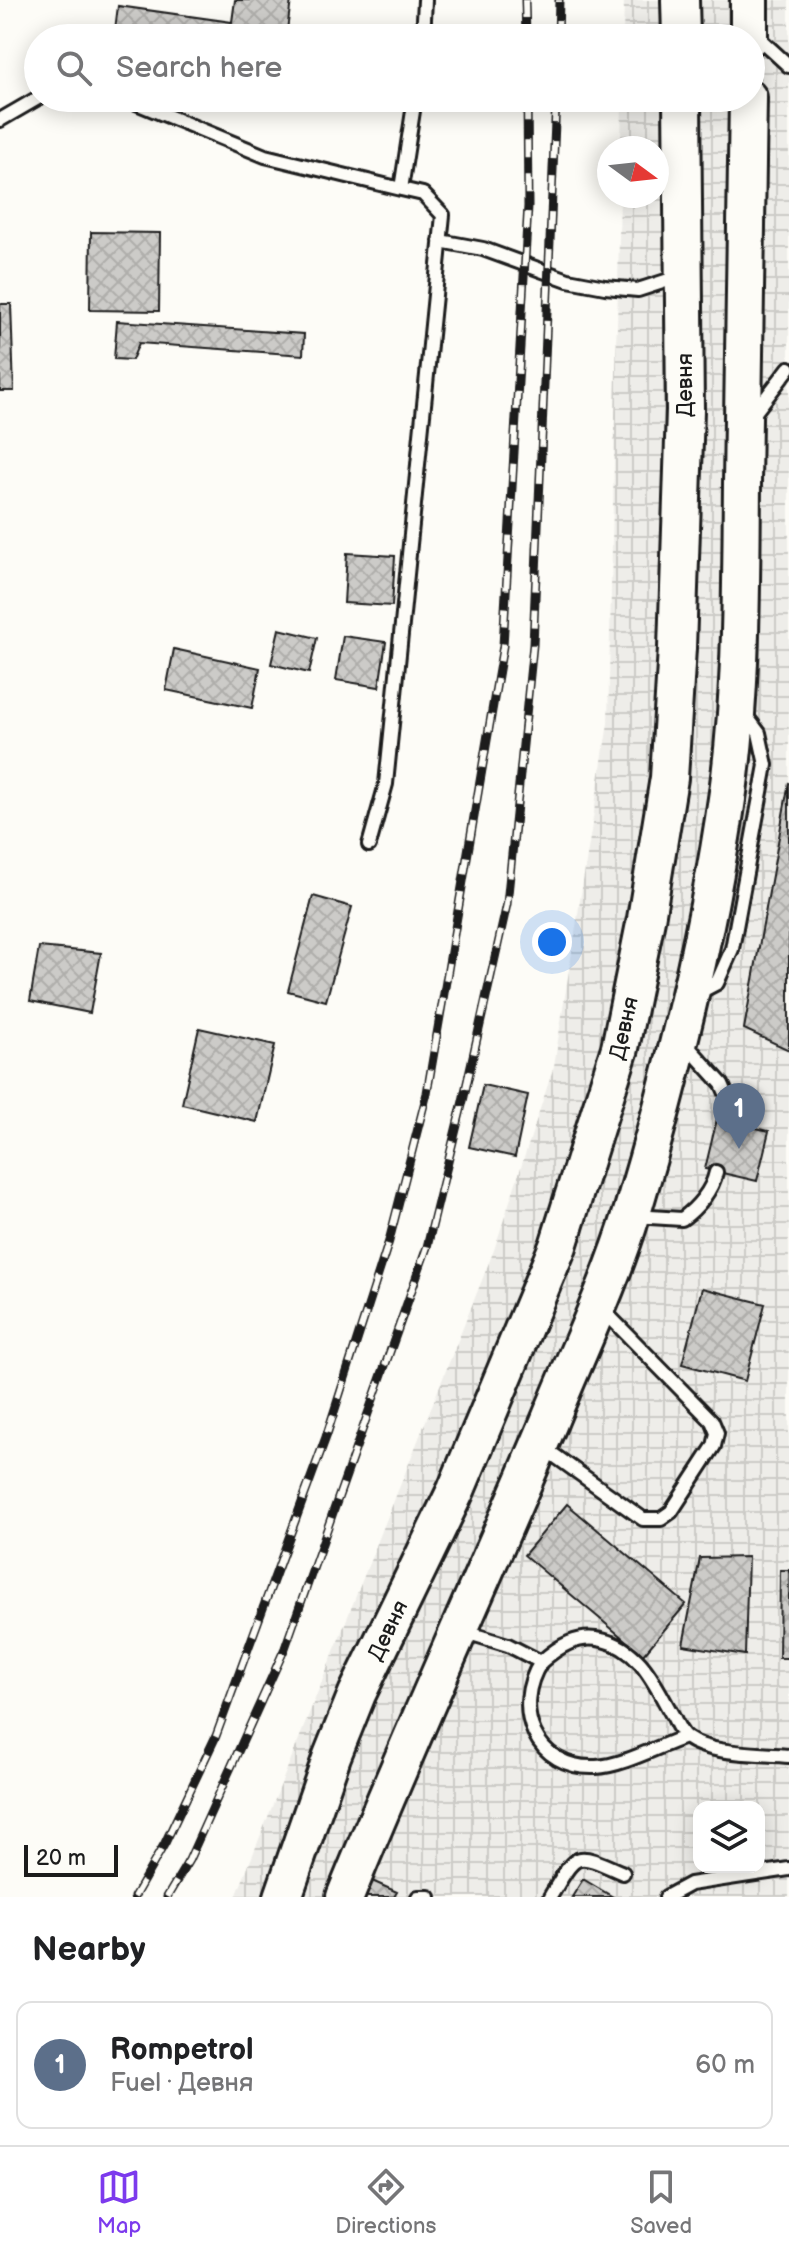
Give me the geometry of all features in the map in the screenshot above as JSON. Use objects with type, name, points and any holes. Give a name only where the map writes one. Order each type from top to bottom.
[{"type":"main road","points":[[680,0],[681,24]]},
{"type":"main road","name":"Девня","points":[[283,1897],[357,1694],[456,1490],[558,1246],[620,1048],[646,919],[669,778],[678,632],[685,410],[682,112]]},
{"type":"main road","points":[[345,1897],[400,1761],[460,1630],[598,1305],[631,1215],[690,997],[728,790],[736,703],[748,112]]},
{"type":"lane","points":[[424,24],[425,0]]},
{"type":"lane","points":[[765,40],[789,66]]},
{"type":"lane","points":[[0,120],[24,106]]},
{"type":"lane","points":[[158,112],[265,156],[423,194],[443,215],[386,784],[369,845]]},
{"type":"lane","points":[[401,189],[413,112]]},
{"type":"lane","points":[[440,241],[483,249],[568,280],[605,287],[638,290],[685,275]]},
{"type":"lane","points":[[743,428],[789,368]]},
{"type":"lane","points":[[389,616],[403,618]]},
{"type":"lane","points":[[680,1037],[722,1084],[732,1107],[728,1121]]},
{"type":"lane","points":[[631,1215],[682,1219],[696,1209],[714,1181],[716,1172]]},
{"type":"lane","points":[[539,1445],[643,1519],[655,1521],[671,1512],[714,1446],[717,1433],[712,1421],[598,1305]]},
{"type":"lane","points":[[460,1630],[508,1645],[541,1662]]},
{"type":"lane","points":[[685,1737],[598,1767],[577,1766],[561,1760],[536,1738],[528,1716],[528,1689],[541,1662],[555,1649],[578,1640],[595,1638],[613,1642],[630,1652],[644,1666],[685,1737],[705,1747],[789,1756]]},
{"type":"lane","points":[[550,1897],[571,1863],[579,1858],[589,1858],[623,1873]]},
{"type":"lane","points":[[666,1897],[690,1884],[789,1869]]},
{"type":"lane","points":[[418,1897],[429,1897]]},
{"type":"shaded area","points":[[624,0],[789,0],[789,1897],[236,1897],[494,1250],[554,1066],[608,723],[620,208],[669,208],[669,136],[621,136],[622,112],[765,112],[765,24],[623,24]]},
{"type":"building","points":[[235,0],[291,0],[288,24],[116,24],[118,6],[232,22]]},
{"type":"building","points":[[91,232],[160,233],[159,311],[90,310]]},
{"type":"building","points":[[0,304],[11,304],[14,391],[0,391]]},
{"type":"building","points":[[117,321],[304,334],[303,355],[139,343],[132,360],[114,359]]},
{"type":"building","points":[[347,553],[395,556],[392,606],[344,603]]},
{"type":"building","points":[[279,629],[317,638],[309,673],[271,664]]},
{"type":"building","points":[[343,636],[386,642],[379,687],[336,680]]},
{"type":"building","points":[[174,649],[260,668],[252,708],[166,690]]},
{"type":"building","points":[[789,782],[789,1050],[744,1029]]},
{"type":"building","points":[[313,896],[352,907],[326,1001],[288,991]]},
{"type":"building","points":[[39,947],[101,953],[90,1013],[30,1001]]},
{"type":"building","points":[[199,1028],[275,1045],[257,1122],[182,1104]]},
{"type":"building","points":[[483,1085],[528,1095],[515,1157],[469,1147]]},
{"type":"building","points":[[717,1119],[769,1131],[757,1181],[705,1169]]},
{"type":"building","points":[[702,1288],[765,1304],[745,1381],[682,1364]]},
{"type":"building","points":[[567,1504],[686,1604],[643,1655],[524,1555]]},
{"type":"building","points":[[748,1557],[745,1655],[683,1645],[700,1558]]},
{"type":"building","points":[[780,1570],[789,1570],[789,1658],[779,1658]]},
{"type":"building","points":[[363,1877],[397,1892],[394,1897],[354,1897]]},
{"type":"building","points":[[583,1879],[613,1897],[572,1897]]},
{"type":"railway","points":[[525,0],[526,24]]},
{"type":"railway","points":[[558,24],[559,0]]},
{"type":"railway","points":[[134,1897],[165,1843],[216,1736],[326,1437],[389,1241],[427,1093],[503,646],[528,206],[527,112]]},
{"type":"railway","points":[[167,1897],[189,1860],[285,1648],[427,1247],[507,904],[533,645],[555,112]]},
{"type":"place","name":"Rompetrol","points":[[739,1149]]}]
